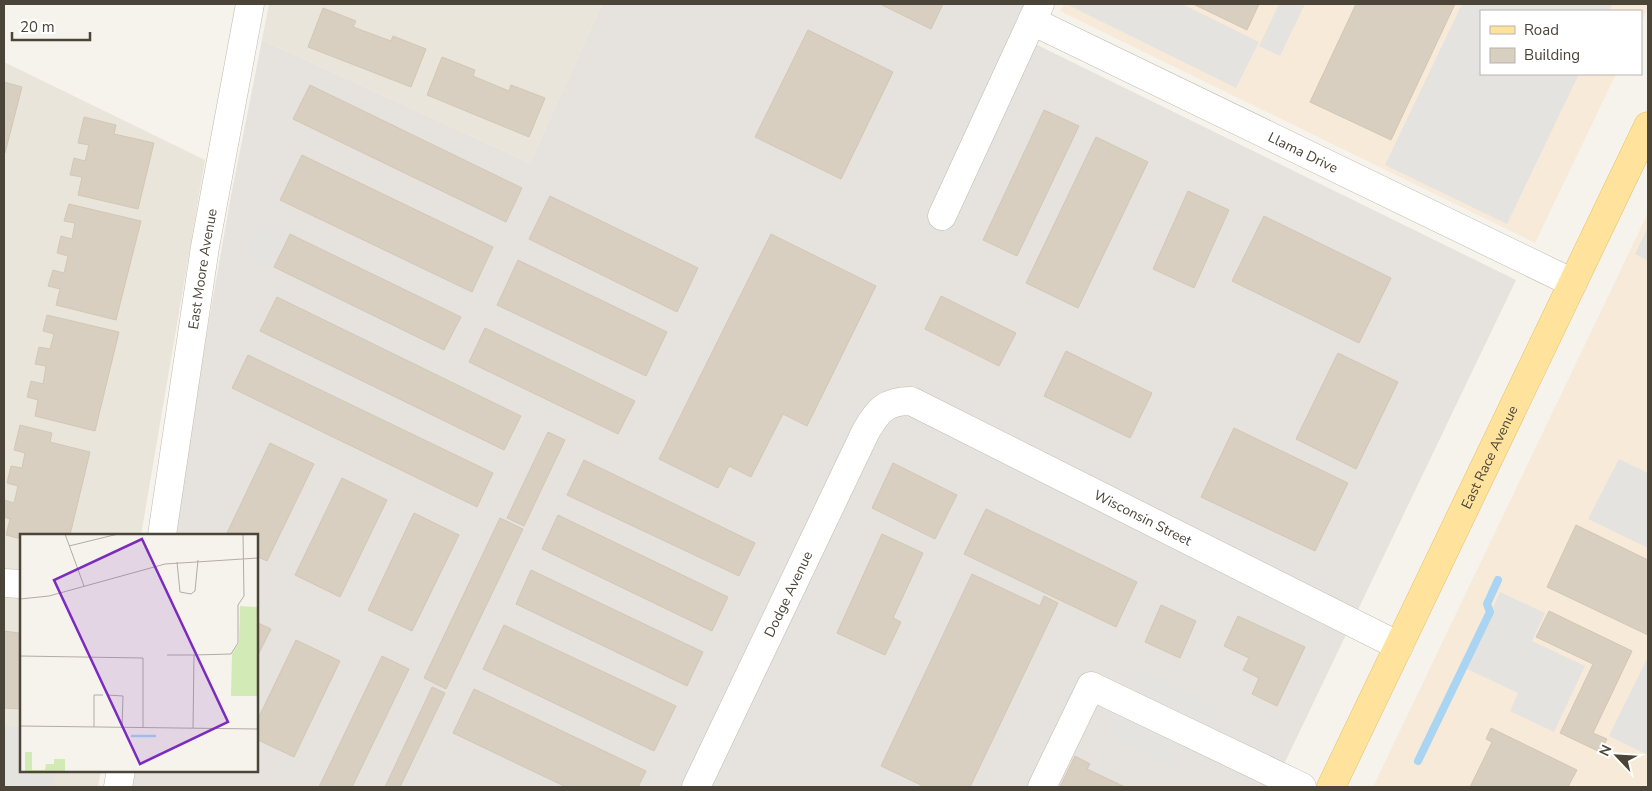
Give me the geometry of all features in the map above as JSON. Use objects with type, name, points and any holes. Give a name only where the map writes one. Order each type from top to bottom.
[{"type":"main road","name":"East Race Avenue","points":[[1331,787],[1648,126]]},
{"type":"street","name":"East Moore Avenue","points":[[162,534],[206,247],[250,4]]},
{"type":"street","name":"Llama Drive","points":[[942,216],[1036,12],[1573,283]]},
{"type":"street","name":"Wisconsin Street","points":[[886,406],[899,401],[911,401],[1398,646]]},
{"type":"street","name":"Dodge Avenue","points":[[696,787],[866,431],[874,416],[886,406]]},
{"type":"street","points":[[4,583],[20,584]]},
{"type":"street","points":[[1042,787],[1091,686],[1302,787]]},
{"type":"street","points":[[118,787],[121,771]]},
{"type":"shaded area","points":[[269,4],[602,4],[530,163],[262,40]]},
{"type":"shaded area","points":[[602,4],[1024,4],[1011,32],[1516,280],[1273,787],[131,787],[134,771],[258,771],[258,534],[174,534],[230,201],[262,40],[530,163]]},
{"type":"shaded area","points":[[1064,4],[1648,4],[1642,21],[1642,10],[1480,10],[1480,75],[1616,75],[1535,243],[1060,11]]},
{"type":"shaded area","points":[[1071,4],[1182,4],[1259,42],[1236,88],[1070,6]]},
{"type":"shaded area","points":[[1279,4],[1305,4],[1280,56],[1259,46]]},
{"type":"shaded area","points":[[1462,4],[1613,4],[1610,10],[1480,10],[1480,75],[1579,75],[1507,224],[1385,165]]},
{"type":"shaded area","points":[[4,62],[205,160],[141,534],[20,534],[20,771],[101,771],[98,787],[4,787]]},
{"type":"shaded area","points":[[1648,213],[1648,787],[1373,787]]},
{"type":"shaded area","points":[[265,225],[286,240],[273,266],[245,252]]},
{"type":"shaded area","points":[[1648,227],[1648,261],[1635,254]]},
{"type":"shaded area","points":[[1619,459],[1648,473],[1648,548],[1588,519]]},
{"type":"shaded area","points":[[1500,592],[1545,613],[1532,641],[1585,666],[1554,732],[1510,711],[1518,693],[1465,668]]},
{"type":"shaded area","points":[[1648,660],[1648,755],[1609,736]]},
{"type":"shaded area","points":[[1137,672],[1217,708],[1208,729],[1127,693]]},
{"type":"shaded area","points":[[1117,715],[1179,744],[1170,763],[1107,734]]},
{"type":"shaded area","points":[[4,725],[20,727],[20,771],[56,771],[54,787],[4,787]]},
{"type":"building","points":[[880,4],[943,4],[931,29]]},
{"type":"building","points":[[1193,4],[1259,4],[1247,30]]},
{"type":"building","points":[[1356,4],[1455,4],[1391,140],[1310,102]]},
{"type":"building","points":[[323,8],[356,21],[353,27],[391,41],[393,36],[426,49],[411,87],[308,47]]},
{"type":"building","points":[[808,30],[893,72],[841,179],[755,137]]},
{"type":"building","points":[[442,57],[475,70],[473,76],[509,91],[511,85],[545,98],[529,137],[427,95]]},
{"type":"building","points":[[4,82],[22,87],[5,153],[4,152]]},
{"type":"building","points":[[310,85],[522,188],[506,222],[293,119]]},
{"type":"building","points":[[1044,110],[1079,126],[1017,256],[983,240]]},
{"type":"building","points":[[84,117],[116,125],[114,134],[154,143],[138,209],[78,195],[82,177],[70,175],[74,158],[85,161],[89,145],[78,143]]},
{"type":"building","points":[[1096,137],[1148,162],[1078,308],[1026,283]]},
{"type":"building","points":[[302,155],[493,247],[472,292],[280,200]]},
{"type":"building","points":[[1188,191],[1229,210],[1194,288],[1153,269]]},
{"type":"building","points":[[550,196],[698,268],[677,312],[529,239]]},
{"type":"building","points":[[69,204],[141,221],[116,320],[56,305],[60,289],[48,286],[53,270],[64,273],[68,256],[57,253],[61,236],[72,239],[75,223],[64,221]]},
{"type":"building","points":[[1264,216],[1391,278],[1359,343],[1232,281]]},
{"type":"building","points":[[290,234],[461,317],[444,350],[274,267]]},
{"type":"building","points":[[771,234],[876,286],[807,426],[783,414],[751,477],[729,466],[718,488],[659,459]]},
{"type":"building","points":[[518,260],[667,332],[646,376],[497,305]]},
{"type":"building","points":[[941,296],[1016,333],[999,366],[925,329]]},
{"type":"building","points":[[277,297],[521,416],[504,450],[260,331]]},
{"type":"building","points":[[47,315],[119,332],[95,431],[35,416],[38,400],[27,397],[31,381],[43,384],[46,366],[35,364],[39,347],[50,349],[54,334],[43,331]]},
{"type":"building","points":[[485,328],[635,401],[618,434],[469,362]]},
{"type":"building","points":[[1066,351],[1152,393],[1130,438],[1044,396]]},
{"type":"building","points":[[1338,353],[1398,382],[1356,469],[1296,439]]},
{"type":"building","points":[[248,355],[493,473],[477,507],[232,388]]},
{"type":"building","points":[[20,425],[52,433],[50,442],[90,452],[70,534],[20,534],[20,539],[6,535],[10,519],[4,517],[4,500],[14,503],[18,486],[7,483],[11,466],[22,468],[25,453],[14,450]]},
{"type":"building","points":[[1234,428],[1348,483],[1315,551],[1201,497]]},
{"type":"building","points":[[548,432],[565,440],[524,526],[507,518]]},
{"type":"building","points":[[270,443],[314,464],[267,561],[258,557],[258,534],[226,534]]},
{"type":"building","points":[[584,460],[755,543],[739,576],[567,495]]},
{"type":"building","points":[[893,463],[957,495],[935,539],[872,508]]},
{"type":"building","points":[[342,478],[387,500],[340,597],[295,575]]},
{"type":"building","points":[[986,509],[1137,582],[1116,627],[964,554]]},
{"type":"building","points":[[414,513],[459,535],[412,631],[368,610]]},
{"type":"building","points":[[558,515],[728,597],[712,631],[542,549]]},
{"type":"building","points":[[500,518],[523,529],[446,689],[424,678]]},
{"type":"building","points":[[1576,525],[1648,560],[1648,635],[1547,587]]},
{"type":"building","points":[[882,534],[923,553],[893,618],[901,622],[885,655],[837,633]]},
{"type":"building","points":[[531,570],[703,652],[687,686],[516,604]]},
{"type":"building","points":[[972,574],[1040,606],[1044,596],[1058,603],[970,787],[925,787],[881,766]]},
{"type":"building","points":[[1161,605],[1196,621],[1180,658],[1145,642]]},
{"type":"building","points":[[1549,611],[1632,651],[1593,733],[1607,739],[1600,752],[1560,733],[1593,664],[1536,637]]},
{"type":"building","points":[[1238,616],[1305,647],[1277,706],[1252,694],[1259,678],[1243,670],[1249,658],[1224,646]]},
{"type":"building","points":[[258,623],[271,629],[258,655]]},
{"type":"building","points":[[504,625],[676,706],[654,751],[483,669]]},
{"type":"building","points":[[4,631],[19,633],[20,709],[4,708]]},
{"type":"building","points":[[296,640],[340,661],[294,757],[258,740],[258,719]]},
{"type":"building","points":[[382,656],[409,669],[352,787],[319,787]]},
{"type":"building","points":[[432,687],[445,693],[400,787],[385,787]]},
{"type":"building","points":[[474,689],[646,771],[638,787],[566,787],[453,733]]},
{"type":"building","points":[[1491,728],[1577,770],[1568,787],[1470,787],[1492,742],[1486,739]]},
{"type":"building","points":[[1075,756],[1090,764],[1087,769],[1125,787],[1060,787]]},
{"type":"waterway","points":[[1418,761],[1490,612],[1487,604],[1498,580]]}]
